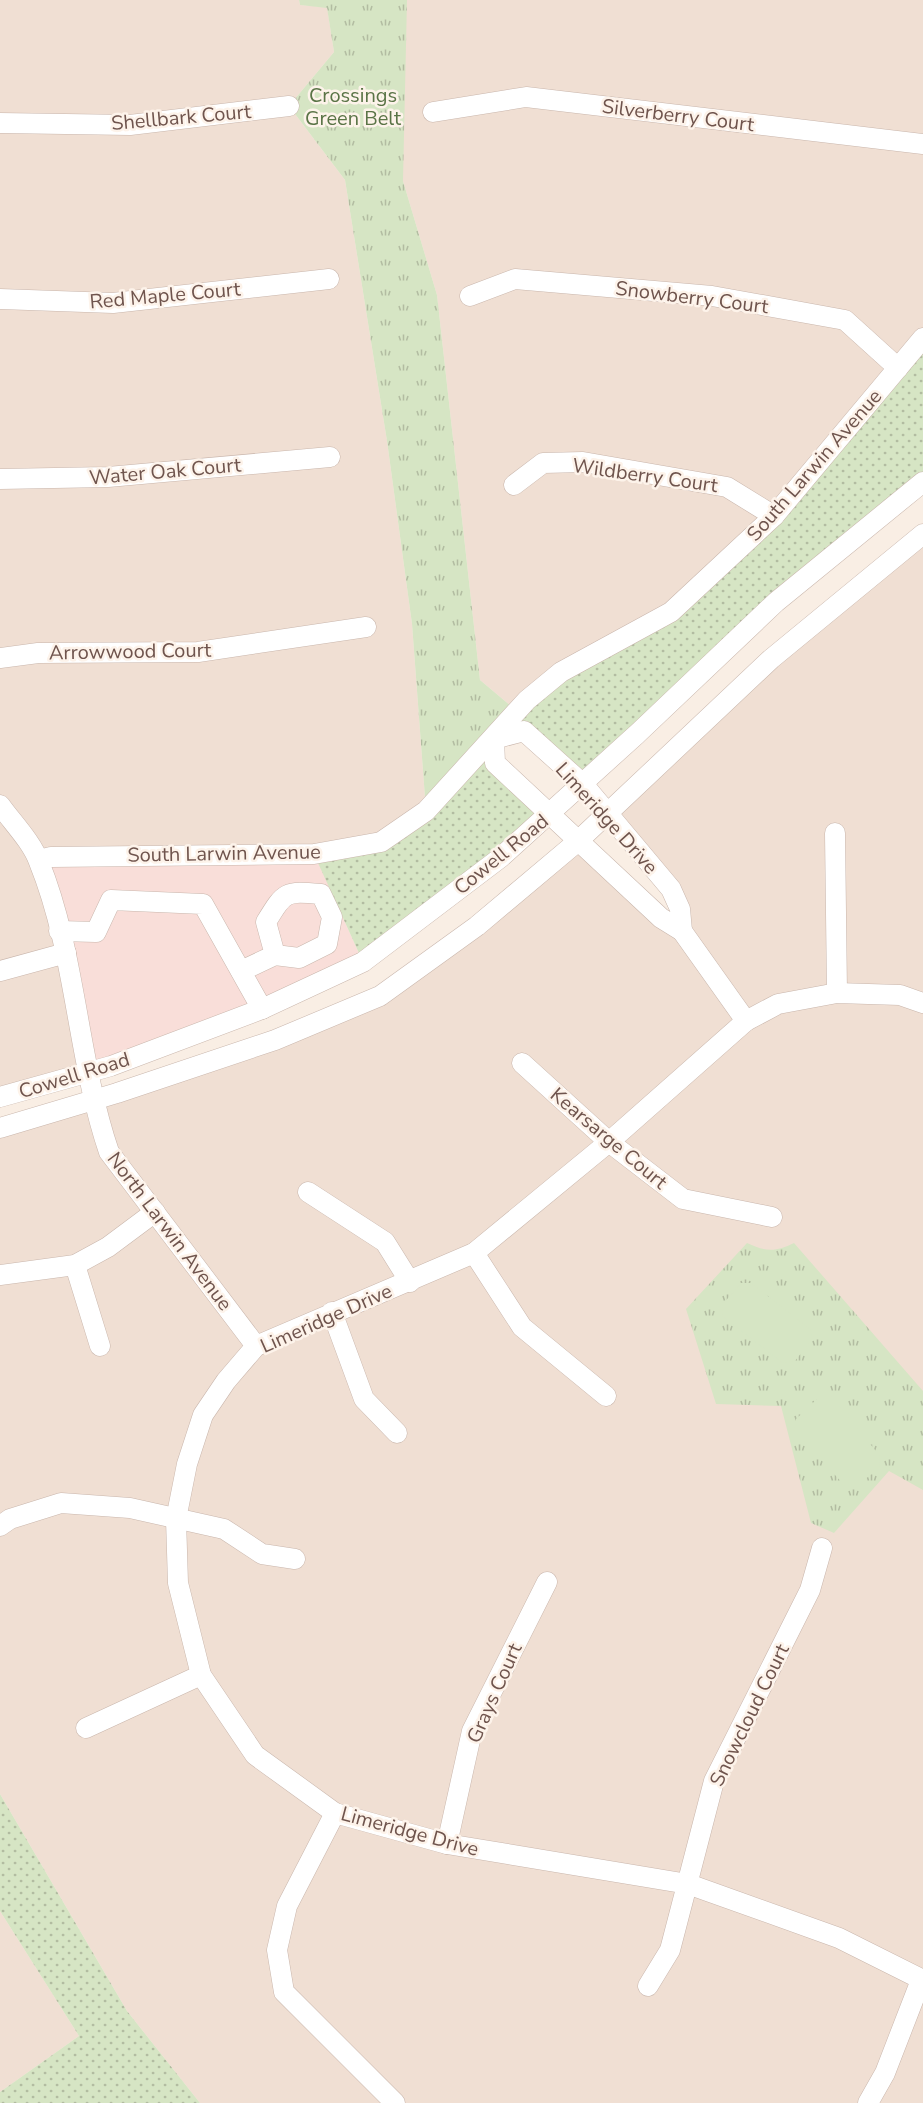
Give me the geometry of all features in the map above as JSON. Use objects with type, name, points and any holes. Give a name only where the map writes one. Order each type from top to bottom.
[{"type":"street","name":"Silverberry Court","points":[[433,112],[526,97],[923,144]]},
{"type":"street","name":"Shellbark Court","points":[[0,123],[130,125],[289,106]]},
{"type":"street","name":"Red Maple Court","points":[[0,299],[113,303],[328,279]]},
{"type":"street","name":"Snowberry Court","points":[[470,296],[515,279],[712,296],[845,320],[898,368]]},
{"type":"street","name":"South Larwin Avenue","points":[[39,860],[51,857],[314,854],[381,842],[426,811],[494,739],[527,700],[561,672],[671,612],[774,516],[923,338]]},
{"type":"street","name":"Water Oak Court","points":[[0,479],[108,477],[330,457]]},
{"type":"street","name":"Wildberry Court","points":[[514,485],[543,463],[583,462],[728,487],[774,516]]},
{"type":"street","name":"Cowell Road","points":[[0,1097],[88,1072],[262,1009],[363,963],[500,858],[583,784],[776,602],[923,482]]},
{"type":"street","name":"Cowell Road","points":[[0,1128],[94,1100],[275,1040],[380,996],[477,926],[577,842],[771,659],[923,534]]},
{"type":"street","name":"Arrowwood Court","points":[[0,658],[38,653],[198,652],[366,627]]},
{"type":"street","name":"Limeridge Drive","points":[[682,931],[680,909],[671,889],[583,784],[524,731],[494,739],[495,763],[548,816],[661,918],[682,931],[746,1020]]},
{"type":"street","name":"North Larwin Avenue","points":[[0,805],[39,860],[66,953],[94,1100],[109,1152],[256,1346]]},
{"type":"street","points":[[836,833],[837,993]]},
{"type":"street","points":[[59,931],[96,932],[111,900],[203,904],[262,1009]]},
{"type":"street","points":[[0,971],[66,953]]},
{"type":"street","points":[[241,971],[275,955]]},
{"type":"street","name":"Limeridge Drive","points":[[922,1980],[839,1938],[688,1884],[447,1844],[335,1813],[255,1755],[201,1675],[178,1583],[176,1519],[187,1464],[203,1414],[226,1381],[256,1346],[474,1253],[609,1142],[746,1020],[778,1004],[837,993],[900,995],[923,1002]]},
{"type":"street","name":"Kearsarge Court","points":[[522,1063],[609,1142],[683,1199],[772,1217]]},
{"type":"street","points":[[308,1192],[385,1242],[410,1282]]},
{"type":"street","points":[[0,1275],[75,1265],[108,1247],[155,1212]]},
{"type":"street","points":[[474,1253],[522,1327],[606,1396]]},
{"type":"street","points":[[75,1265],[100,1346]]},
{"type":"street","points":[[332,1312],[364,1399],[397,1433]]},
{"type":"street","points":[[0,1526],[10,1519],[61,1503],[130,1508],[224,1529],[262,1554],[295,1559]]},
{"type":"street","name":"Snowcloud Court","points":[[648,1986],[670,1950],[714,1780],[810,1590],[822,1548]]},
{"type":"street","name":"Grays Court","points":[[447,1844],[472,1731],[547,1582]]},
{"type":"street","points":[[86,1728],[201,1675]]},
{"type":"street","points":[[335,1813],[287,1906],[276,1950],[284,1992],[395,2103]]},
{"type":"street","points":[[868,2103],[885,2073],[922,1980]]},
{"type":"shaded area","points":[[0,0],[299,0],[300,5],[327,7],[334,52],[289,106],[345,180],[387,441],[412,624],[426,811],[88,1072],[0,1097]]},
{"type":"shaded area","points":[[406,0],[923,0],[923,338],[774,516],[671,612],[518,712],[480,680],[437,295],[403,181],[403,18]]},
{"type":"shaded area","points":[[923,534],[923,2103],[200,2103],[127,2011],[0,1794],[0,1128],[380,996],[577,842],[661,918],[680,909],[607,814]]},
{"type":"shaded area","points":[[314,854],[363,962],[88,1072],[39,860]]},
{"type":"shaded area","points":[[0,1911],[79,2036],[0,2092]]},
{"type":"green space","name":"Crossings Green Belt","points":[[299,0],[407,0],[403,181],[437,295],[480,680],[518,712],[426,811],[412,624],[387,441],[345,180],[289,106],[334,52],[327,8],[300,5]]},
{"type":"green space","points":[[923,338],[923,482],[583,784],[524,732],[494,739],[495,763],[548,816],[363,962],[314,854],[381,842],[518,712],[671,612],[774,516]]},
{"type":"green space","points":[[747,1243],[771,1250],[794,1243],[923,1391],[923,1490],[889,1471],[834,1533],[811,1523],[781,1406],[716,1404],[686,1309]]},
{"type":"green space","points":[[741,1283],[751,1283],[810,1329],[812,1339],[795,1361],[783,1363],[723,1317],[722,1305]]},
{"type":"green space","points":[[820,1396],[831,1396],[880,1456],[879,1467],[858,1486],[845,1486],[794,1430],[796,1419]]},
{"type":"green space","points":[[0,1794],[127,2011],[200,2103],[0,2103],[0,2092],[79,2036],[0,1911]]}]
